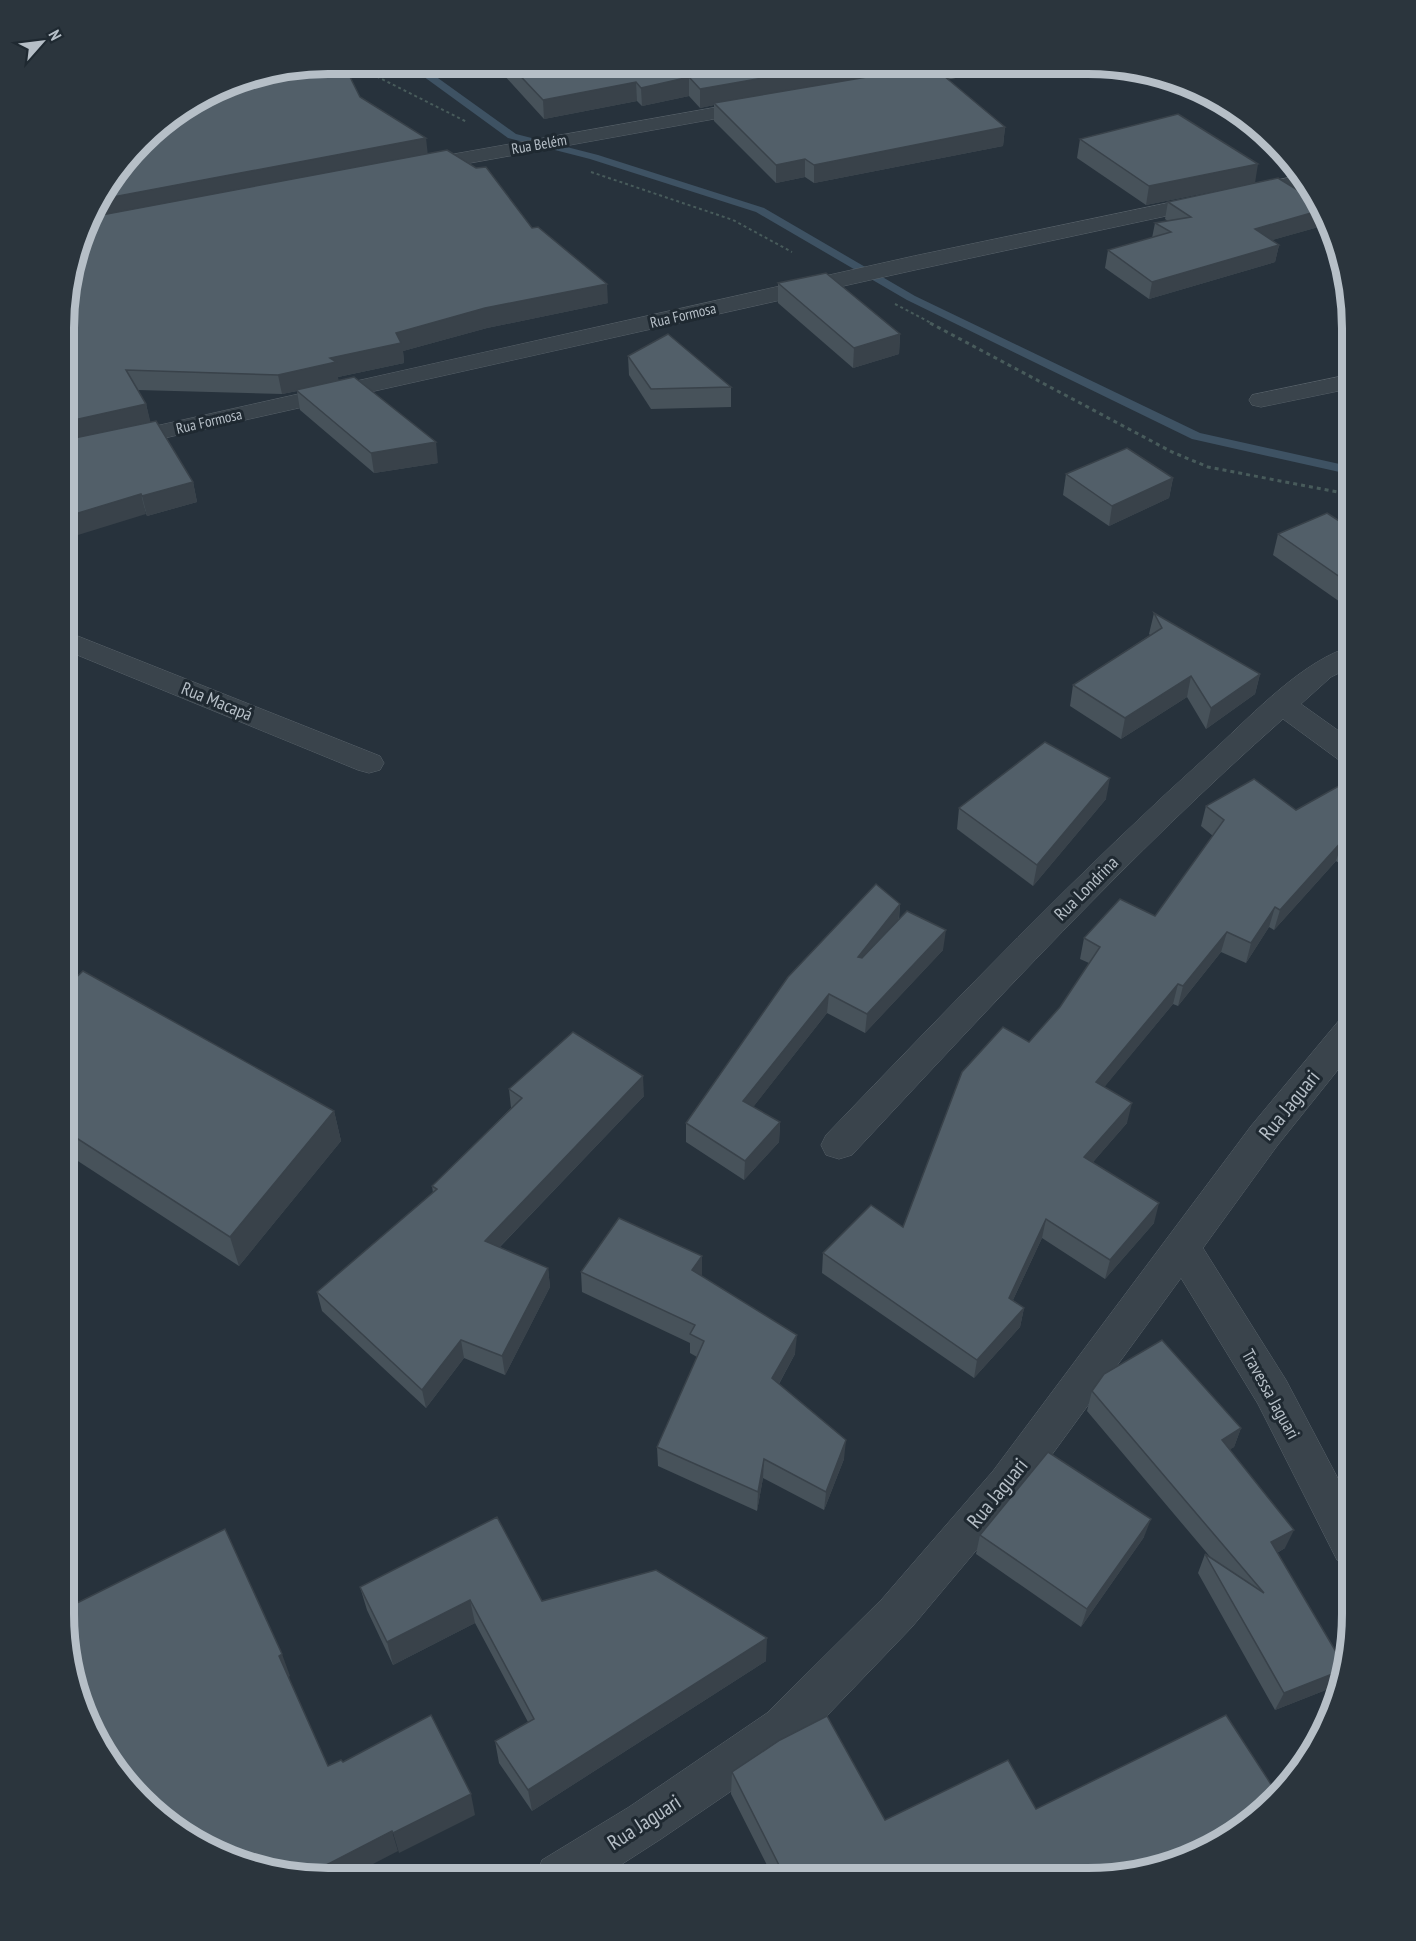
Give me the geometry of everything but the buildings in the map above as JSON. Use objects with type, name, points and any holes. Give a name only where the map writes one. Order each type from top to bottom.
[{"type":"street","points":[[878,85],[941,74]]},
{"type":"street","name":"Rua Belém","points":[[390,172],[774,103]]},
{"type":"street","name":"Rua Formosa","points":[[100,445],[914,263],[1297,182]]},
{"type":"street","points":[[1261,400],[1342,383]]},
{"type":"street","name":"Rua Macapá","points":[[73,642],[369,763]]},
{"type":"street","name":"Rua Londrina","points":[[839,1145],[1012,961],[1160,816],[1282,704],[1321,671],[1342,660]]},
{"type":"street","points":[[1282,704],[1342,748]]},
{"type":"street","name":"Rua Jaguari","points":[[573,1868],[783,1730],[897,1612],[1007,1484],[1264,1136],[1342,1040]]},
{"type":"street","name":"Travessa Jaguari","points":[[1182,1246],[1272,1392],[1342,1527]]},
{"type":"path","points":[[850,278],[1172,452],[1208,467],[1342,493]]},
{"type":"waterway","points":[[425,74],[512,136],[594,157],[760,210],[911,298],[1196,436],[1342,469]]}]
